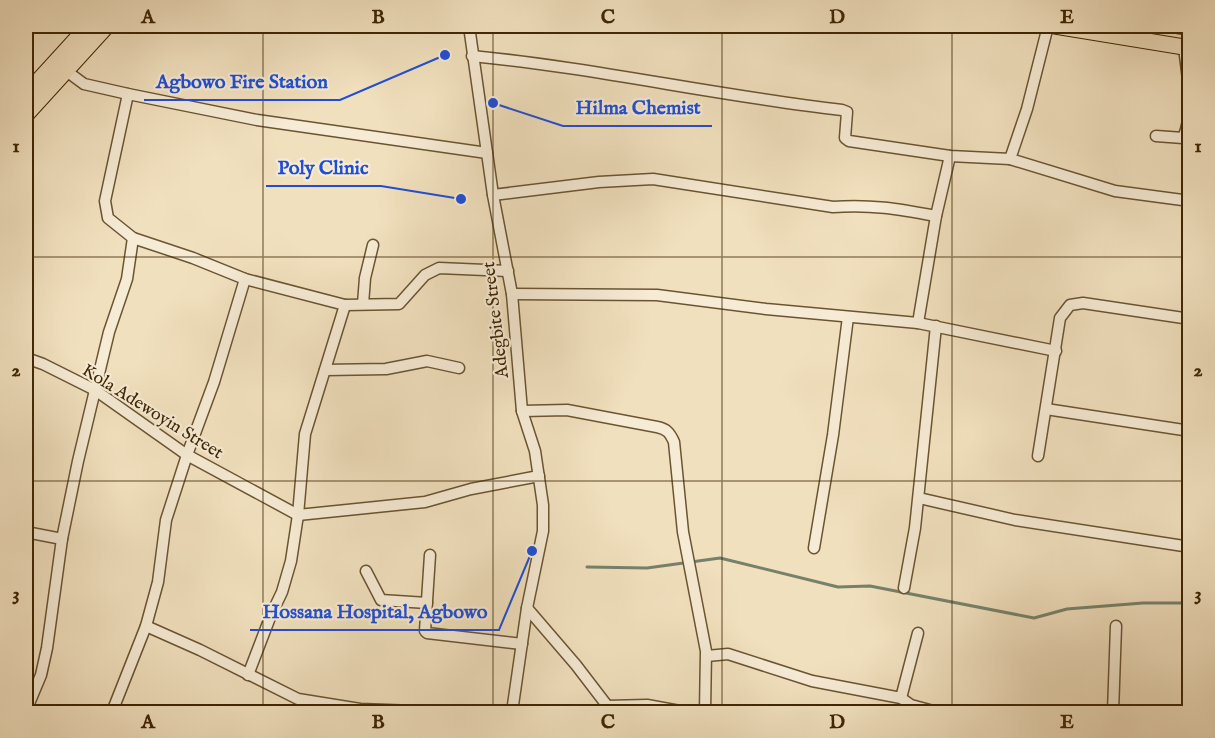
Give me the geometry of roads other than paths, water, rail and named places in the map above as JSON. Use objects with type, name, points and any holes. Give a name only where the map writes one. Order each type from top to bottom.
[{"type":"highway","points":[[26,94],[88,26]]},
{"type":"highway","points":[[26,115],[107,26]]},
{"type":"highway","points":[[1055,26],[1187,48]]},
{"type":"highway","points":[[1179,26],[1190,27]]},
{"type":"street","name":"Adegbite Street","points":[[469,26],[493,195],[513,294],[522,411],[535,451],[543,505],[543,531],[527,608],[512,712]]},
{"type":"street","points":[[1010,159],[1027,109],[1048,26]]},
{"type":"street","points":[[1156,136],[1183,138],[1186,129],[1188,88],[1187,48]]},
{"type":"street","points":[[472,56],[536,62],[769,102],[847,111],[845,138],[849,141],[950,156],[1010,159],[1115,191],[1190,201]]},
{"type":"street","points":[[65,70],[84,84],[257,120],[487,153]]},
{"type":"street","points":[[128,94],[105,201],[108,218],[133,238],[193,258],[245,279],[345,305],[399,304],[425,275],[439,268],[508,271]]},
{"type":"street","points":[[918,322],[936,216],[950,156]]},
{"type":"street","points":[[493,195],[599,182],[653,179],[833,207],[877,206],[936,216]]},
{"type":"street","points":[[28,708],[41,675],[47,648],[62,539],[109,332],[127,279],[133,238]]},
{"type":"street","points":[[363,304],[365,278],[373,245]]},
{"type":"street","points":[[112,712],[146,626],[158,582],[166,520],[214,382],[245,279]]},
{"type":"street","points":[[513,294],[657,295],[766,309],[918,322],[1056,351]]},
{"type":"street","points":[[1038,456],[1060,318],[1070,305],[1083,303],[1190,319]]},
{"type":"street","points":[[248,675],[282,591],[291,561],[298,515],[305,434],[345,305]]},
{"type":"street","points":[[814,548],[833,435],[848,317]]},
{"type":"street","points":[[904,588],[919,498],[936,326]]},
{"type":"street","name":"Kola Adewoyin Street","points":[[26,358],[44,364],[95,390],[187,455],[298,515]]},
{"type":"street","points":[[325,370],[386,369],[427,362],[459,368]]},
{"type":"street","points":[[1046,409],[1190,431]]},
{"type":"street","points":[[522,411],[567,410],[657,427],[670,433],[674,442],[683,532],[707,656],[705,712]]},
{"type":"street","points":[[298,515],[425,502],[471,489],[539,476]]},
{"type":"street","points":[[919,498],[1015,520],[1190,547]]},
{"type":"street","points":[[26,532],[62,539]]},
{"type":"street","points":[[430,555],[425,631],[427,633],[522,644]]},
{"type":"street","points":[[366,571],[376,586],[381,600],[427,603]]},
{"type":"street","points":[[527,608],[576,665],[609,709],[647,705],[685,712]]},
{"type":"street","points":[[146,626],[298,699],[360,708],[442,712]]},
{"type":"street","points":[[1113,712],[1116,626]]},
{"type":"street","points":[[901,698],[918,633]]},
{"type":"street","points":[[707,656],[728,654],[812,681],[901,698],[910,709],[937,712]]},
{"type":"waterway","points":[[587,567],[647,568],[720,558],[838,587],[870,586],[1034,618],[1067,609],[1143,603],[1190,603]]},
{"type":"place","name":"Agbowo Fire Station","points":[[445,55]]},
{"type":"place","name":"Hilma Chemist","points":[[493,103]]},
{"type":"place","name":"Poly Clinic","points":[[461,199]]},
{"type":"place","name":"Hossana Hospital, Agbowo","points":[[532,551]]}]
